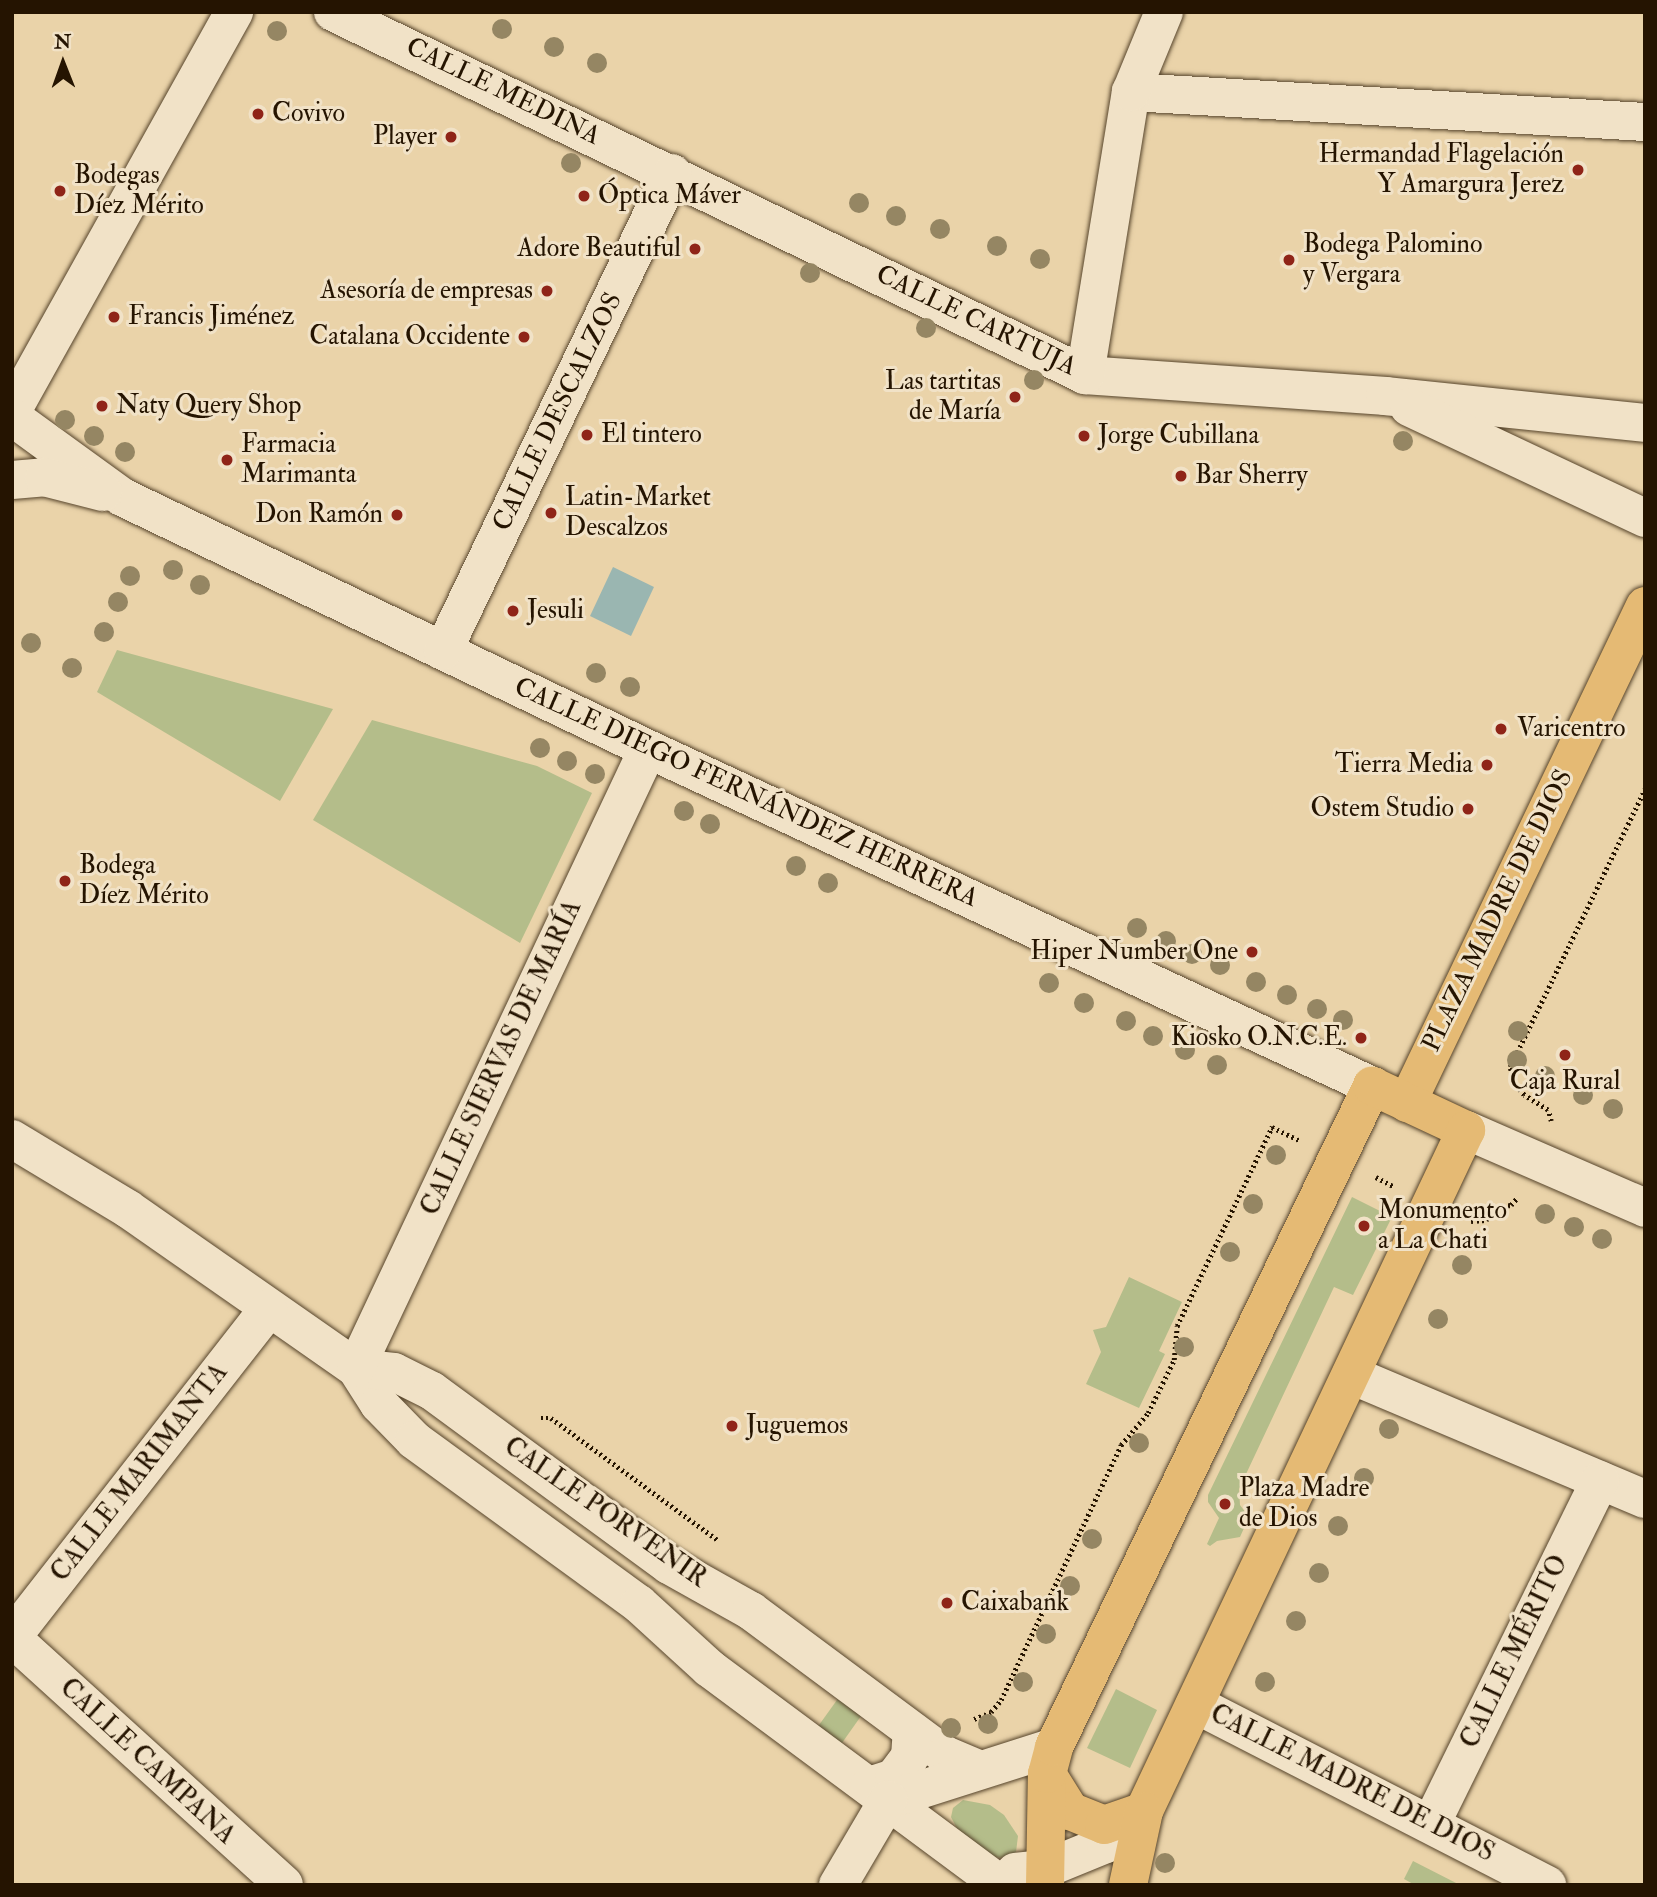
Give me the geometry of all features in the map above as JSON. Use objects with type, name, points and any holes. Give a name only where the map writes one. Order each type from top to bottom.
[{"type":"main road","name":"PLAZA MADRE DE DIOS","points":[[1407,1102],[1645,606]]},
{"type":"main road","points":[[1045,1877],[1051,1760],[1372,1086],[1466,1130],[1144,1811],[1128,1885]]},
{"type":"main road","points":[[1051,1760],[1070,1811],[1104,1825],[1144,1811]]},
{"type":"street","points":[[12,411],[234,12]]},
{"type":"street","name":"CALLE MEDINA","points":[[333,12],[672,173]]},
{"type":"street","points":[[1085,374],[1131,92],[1164,12]]},
{"type":"street","points":[[1131,92],[1645,122]]},
{"type":"street","name":"CALLE CARTUJA","points":[[672,173],[1085,374],[1385,396],[1645,423]]},
{"type":"street","name":"CALLE DESCALZOS","points":[[443,651],[672,173]]},
{"type":"street","name":"CALLE CARTUJA","points":[[1385,396],[1645,518]]},
{"type":"street","name":"CALLE DIEGO FERNÁNDEZ HERRERA","points":[[12,417],[122,496],[648,749],[1372,1086]]},
{"type":"street","name":"CALLE DIEGO FERNÁNDEZ HERRERA","points":[[12,481],[44,477],[122,496]]},
{"type":"street","name":"CALLE SIERVAS DE MARÍA","points":[[356,1368],[648,749]]},
{"type":"street","points":[[1466,1130],[1645,1208]]},
{"type":"street","name":"CALLE PORVENIR","points":[[12,1139],[128,1209],[356,1368],[379,1404],[414,1440],[639,1604],[709,1668],[991,1877],[1007,1873],[1045,1877],[1106,1844],[1144,1811]]},
{"type":"street","name":"CALLE MARIMANTA","points":[[12,1637],[268,1309]]},
{"type":"street","name":"CALLE PORVENIR","points":[[356,1368],[394,1372],[432,1391],[669,1564],[751,1611],[945,1755],[980,1770]]},
{"type":"street","points":[[1350,1375],[1645,1499]]},
{"type":"street","name":"CALLE MÉRITO","points":[[1431,1824],[1600,1480]]},
{"type":"street","name":"CALLE CAMPANA","points":[[12,1637],[284,1885]]},
{"type":"street","name":"CALLE MADRE DE DIOS","points":[[1195,1704],[1547,1885]]},
{"type":"street","points":[[838,1885],[878,1793],[894,1779],[909,1757],[912,1731]]},
{"type":"street","points":[[878,1793],[980,1770],[1051,1760]]},
{"type":"path","points":[[1548,1131],[1551,1120],[1548,1110],[1524,1095],[1513,1082],[1510,1067],[1645,789]]},
{"type":"path","points":[[963,1719],[979,1719],[991,1712],[1001,1700],[1121,1446],[1148,1413],[1174,1360],[1177,1326],[1272,1127],[1310,1145]]},
{"type":"path","points":[[1374,1176],[1404,1191]]},
{"type":"path","points":[[1459,1217],[1468,1222],[1486,1220],[1497,1207],[1511,1205],[1520,1193]]},
{"type":"path","points":[[513,1449],[536,1418],[551,1418],[729,1548]]},
{"type":"green space","points":[[117,650],[333,709],[280,801],[97,692]]},
{"type":"green space","points":[[372,720],[537,766],[592,793],[520,943],[313,820]]},
{"type":"green space","points":[[1352,1197],[1392,1217],[1353,1295],[1334,1287],[1239,1489],[1240,1505],[1249,1517],[1240,1537],[1217,1541],[1210,1546],[1207,1544],[1219,1518],[1208,1502],[1208,1495]]},
{"type":"green space","points":[[1129,1277],[1182,1302],[1159,1351],[1165,1354],[1139,1408],[1086,1384],[1101,1352],[1093,1330],[1106,1327]]},
{"type":"green space","points":[[1116,1689],[1157,1710],[1130,1768],[1087,1748]]},
{"type":"green space","points":[[842,1693],[866,1709],[837,1750],[814,1732]]},
{"type":"green space","points":[[963,1800],[990,1805],[1004,1815],[1018,1836],[1016,1852],[1006,1858],[992,1857],[962,1838],[951,1817],[953,1808]]},
{"type":"green space","points":[[1413,1861],[1460,1885],[1415,1885],[1404,1879]]},
{"type":"water","points":[[613,567],[654,587],[631,636],[590,616]]},
{"type":"place","name":"Covivo","points":[[258,114]]},
{"type":"place","name":"Player","points":[[451,137]]},
{"type":"place","name":"Hermandad Flagelación Y Amargura Jerez","points":[[1578,170]]},
{"type":"place","name":"Bodegas Díez Mérito","points":[[60,191]]},
{"type":"place","name":"Óptica Máver","points":[[584,196]]},
{"type":"place","name":"Adore Beautiful","points":[[695,249]]},
{"type":"place","name":"Bodega Palomino y Vergara","points":[[1289,260]]},
{"type":"place","name":"Asesoría de empresas","points":[[547,291]]},
{"type":"place","name":"Francis Jiménez","points":[[114,317]]},
{"type":"place","name":"Catalana Occidente","points":[[524,337]]},
{"type":"place","name":"Las tartitas de María","points":[[1015,397]]},
{"type":"place","name":"Naty Query Shop","points":[[102,406]]},
{"type":"place","name":"El tintero","points":[[587,435]]},
{"type":"place","name":"Jorge Cubillana","points":[[1084,436]]},
{"type":"place","name":"Farmacia Marimanta","points":[[227,460]]},
{"type":"place","name":"Bar Sherry","points":[[1181,476]]},
{"type":"place","name":"Latin-Market Descalzos","points":[[551,513]]},
{"type":"place","name":"Don Ramón","points":[[397,515]]},
{"type":"place","name":"Jesuli","points":[[513,611]]},
{"type":"place","name":"Varicentro","points":[[1501,729]]},
{"type":"place","name":"Tierra Media","points":[[1487,765]]},
{"type":"place","name":"Ostem Studio","points":[[1468,809]]},
{"type":"place","name":"Bodega Díez Mérito","points":[[65,881]]},
{"type":"place","name":"Hiper Number One","points":[[1252,952]]},
{"type":"place","name":"Kiosko O.N.C.E.","points":[[1361,1038]]},
{"type":"place","name":"Caja Rural","points":[[1565,1055]]},
{"type":"place","name":"Monumento a La Chati","points":[[1364,1226]]},
{"type":"place","name":"Juguemos","points":[[732,1426]]},
{"type":"place","name":"Plaza Madre de Dios","points":[[1225,1504]]},
{"type":"place","name":"Caixabank","points":[[947,1603]]}]
